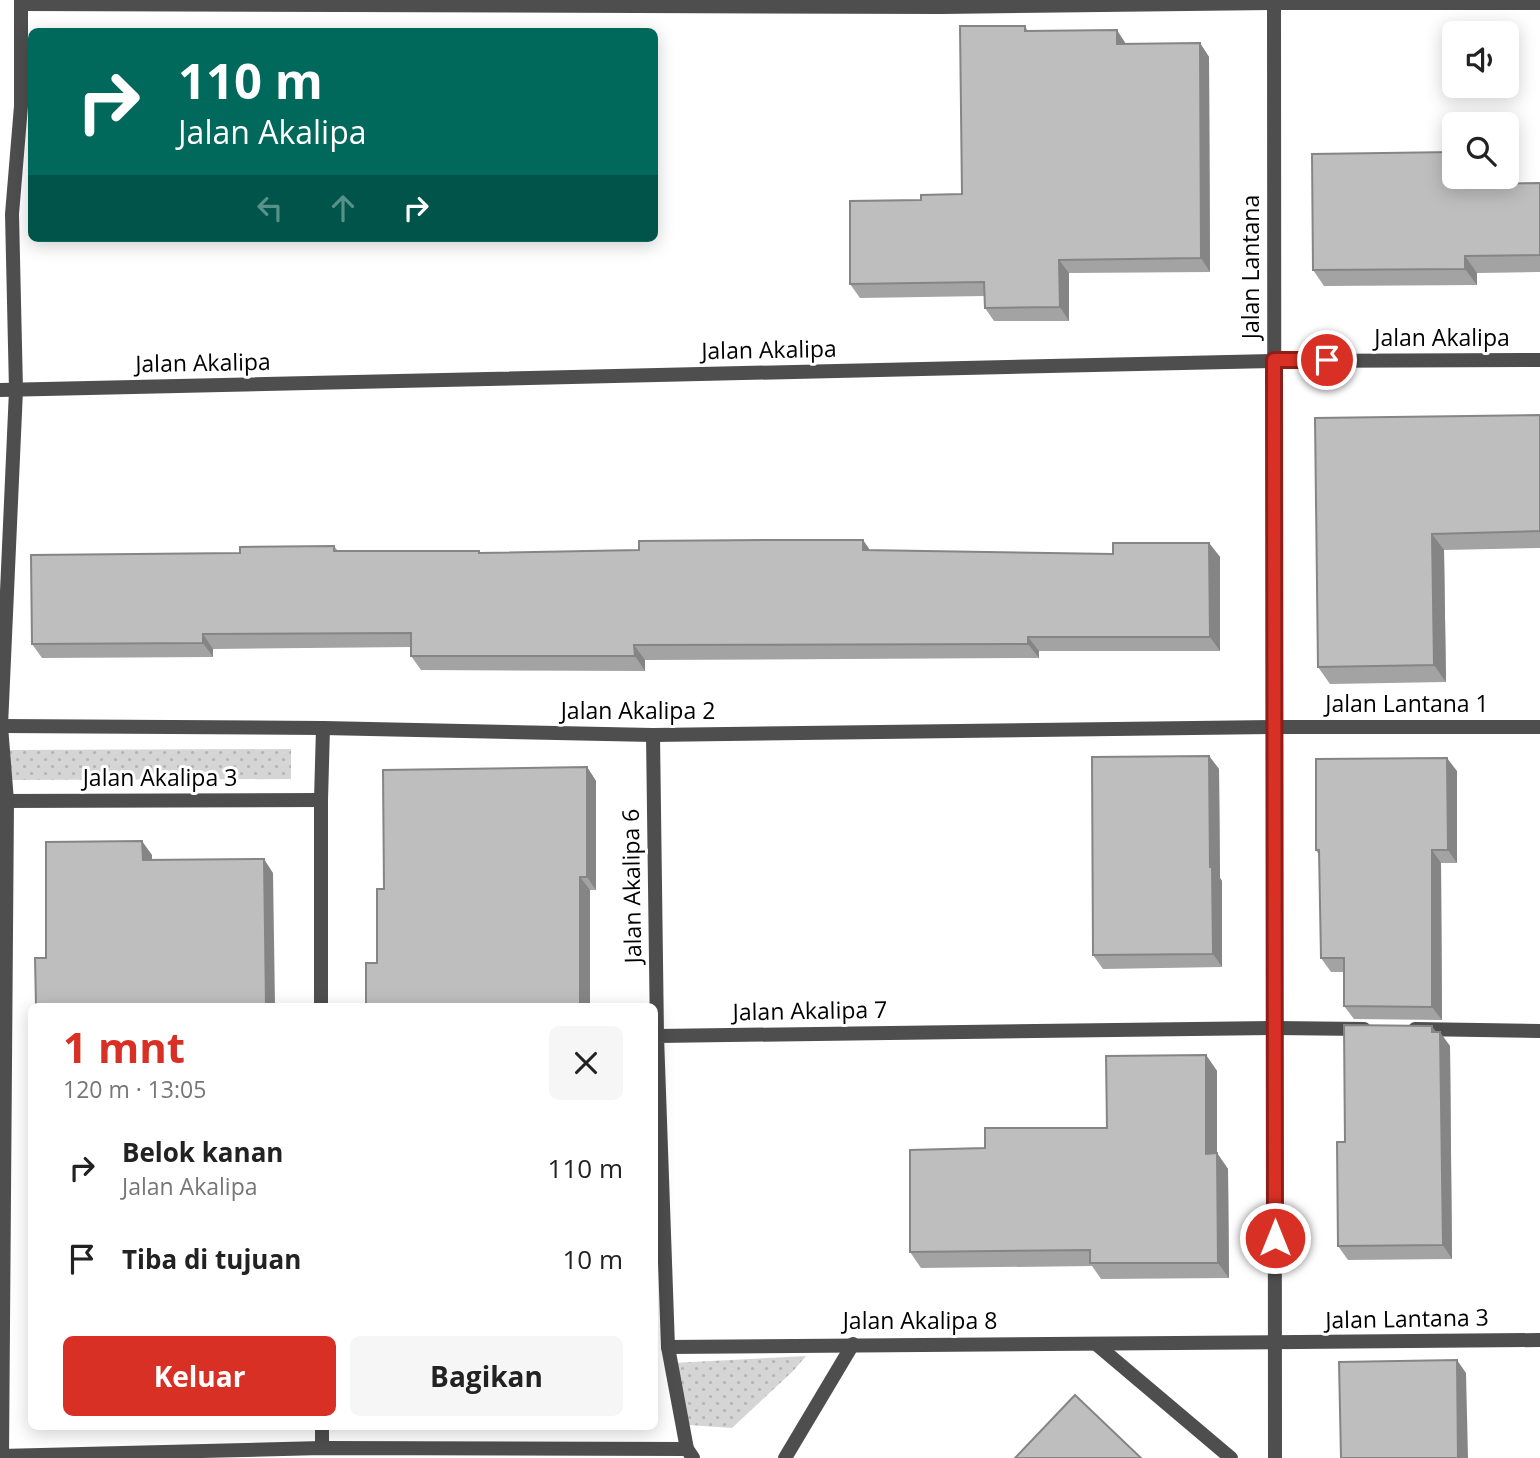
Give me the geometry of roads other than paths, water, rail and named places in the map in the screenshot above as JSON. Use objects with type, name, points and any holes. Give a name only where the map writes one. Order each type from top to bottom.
[{"type":"street","points":[[658,1064],[668,1347],[690,1453],[322,1448],[1,1456],[1,726],[16,390],[12,214],[21,106],[21,2],[1540,4]]},
{"type":"street","name":"Jalan Lantana","points":[[1274,2],[1275,1458]]},
{"type":"street","name":"Jalan Akalipa","points":[[0,390],[1274,360],[1540,360]]},
{"type":"street","name":"Jalan Akalipa 2","points":[[1,726],[323,728],[653,735],[1275,727]]},
{"type":"street","name":"Jalan Lantana 1","points":[[1275,727],[1540,727]]},
{"type":"street","points":[[321,1003],[323,728]]},
{"type":"street","name":"Jalan Akalipa 6","points":[[653,735],[657,1003]]},
{"type":"street","name":"Jalan Akalipa 3","points":[[3,801],[321,800]]},
{"type":"street","name":"Jalan Akalipa 7","points":[[658,1036],[1372,1029]]},
{"type":"street","points":[[1400,1029],[1540,1031]]},
{"type":"street","name":"Jalan Lantana 3","points":[[1275,1344],[1540,1340]]},
{"type":"street","points":[[785,1458],[853,1344]]},
{"type":"street","points":[[1096,1344],[1231,1458]]},
{"type":"street","name":"Jalan Akalipa 8","points":[[668,1347],[1275,1344]]},
{"type":"street","points":[[322,1430],[322,1448]]}]
